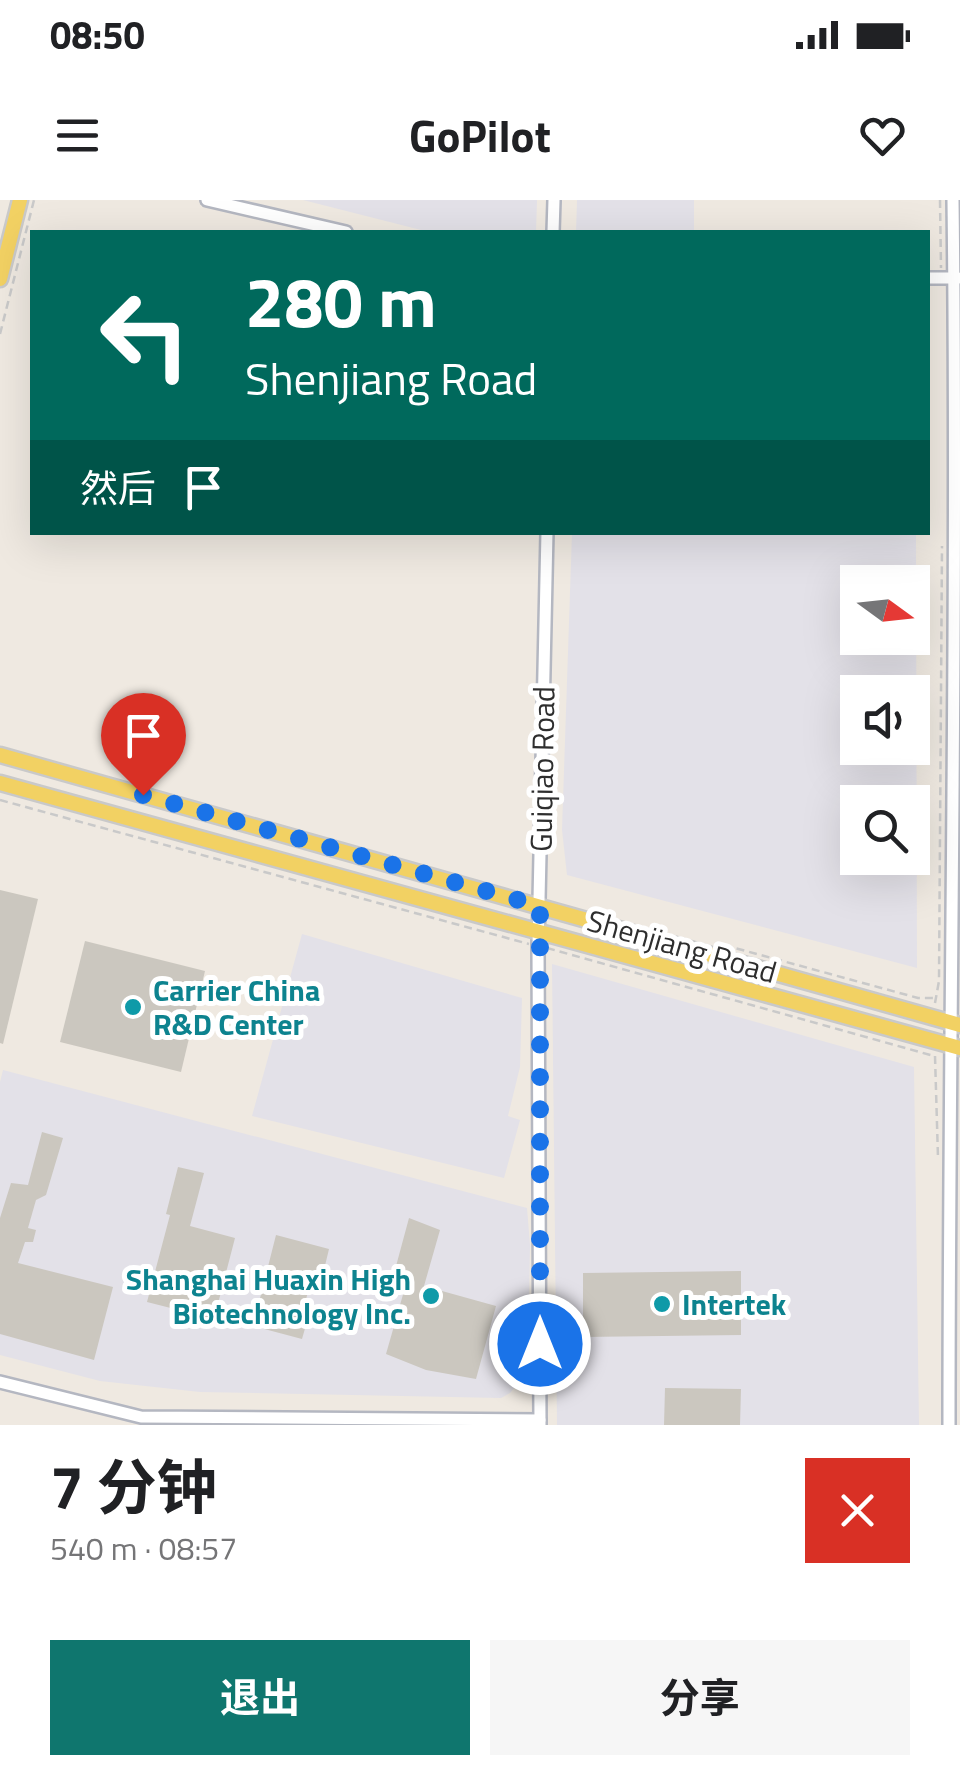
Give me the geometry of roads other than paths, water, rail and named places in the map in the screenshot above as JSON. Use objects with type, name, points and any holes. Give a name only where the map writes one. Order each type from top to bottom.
[{"type":"main road","points":[[0,280],[20,200]]},
{"type":"main road","name":"Shenjiang Road","points":[[0,756],[948,1021]]},
{"type":"main road","name":"Shenjiang Road","points":[[0,783],[539,939],[945,1050]]},
{"type":"street","points":[[207,200],[337,230]]},
{"type":"street","points":[[553,230],[554,200]]},
{"type":"street","points":[[949,1425],[945,1050],[954,658],[953,200]]},
{"type":"street","name":"Guiqiao Road","points":[[540,1422],[539,939],[547,535]]},
{"type":"street","points":[[0,1382],[141,1421],[540,1422]]},
{"type":"place","name":"Carrier China R&D Center","points":[[133,1007]]},
{"type":"place","name":"Shanghai Huaxin High Biotechnology Inc.","points":[[431,1296]]},
{"type":"place","name":"Intertek","points":[[662,1304]]}]
